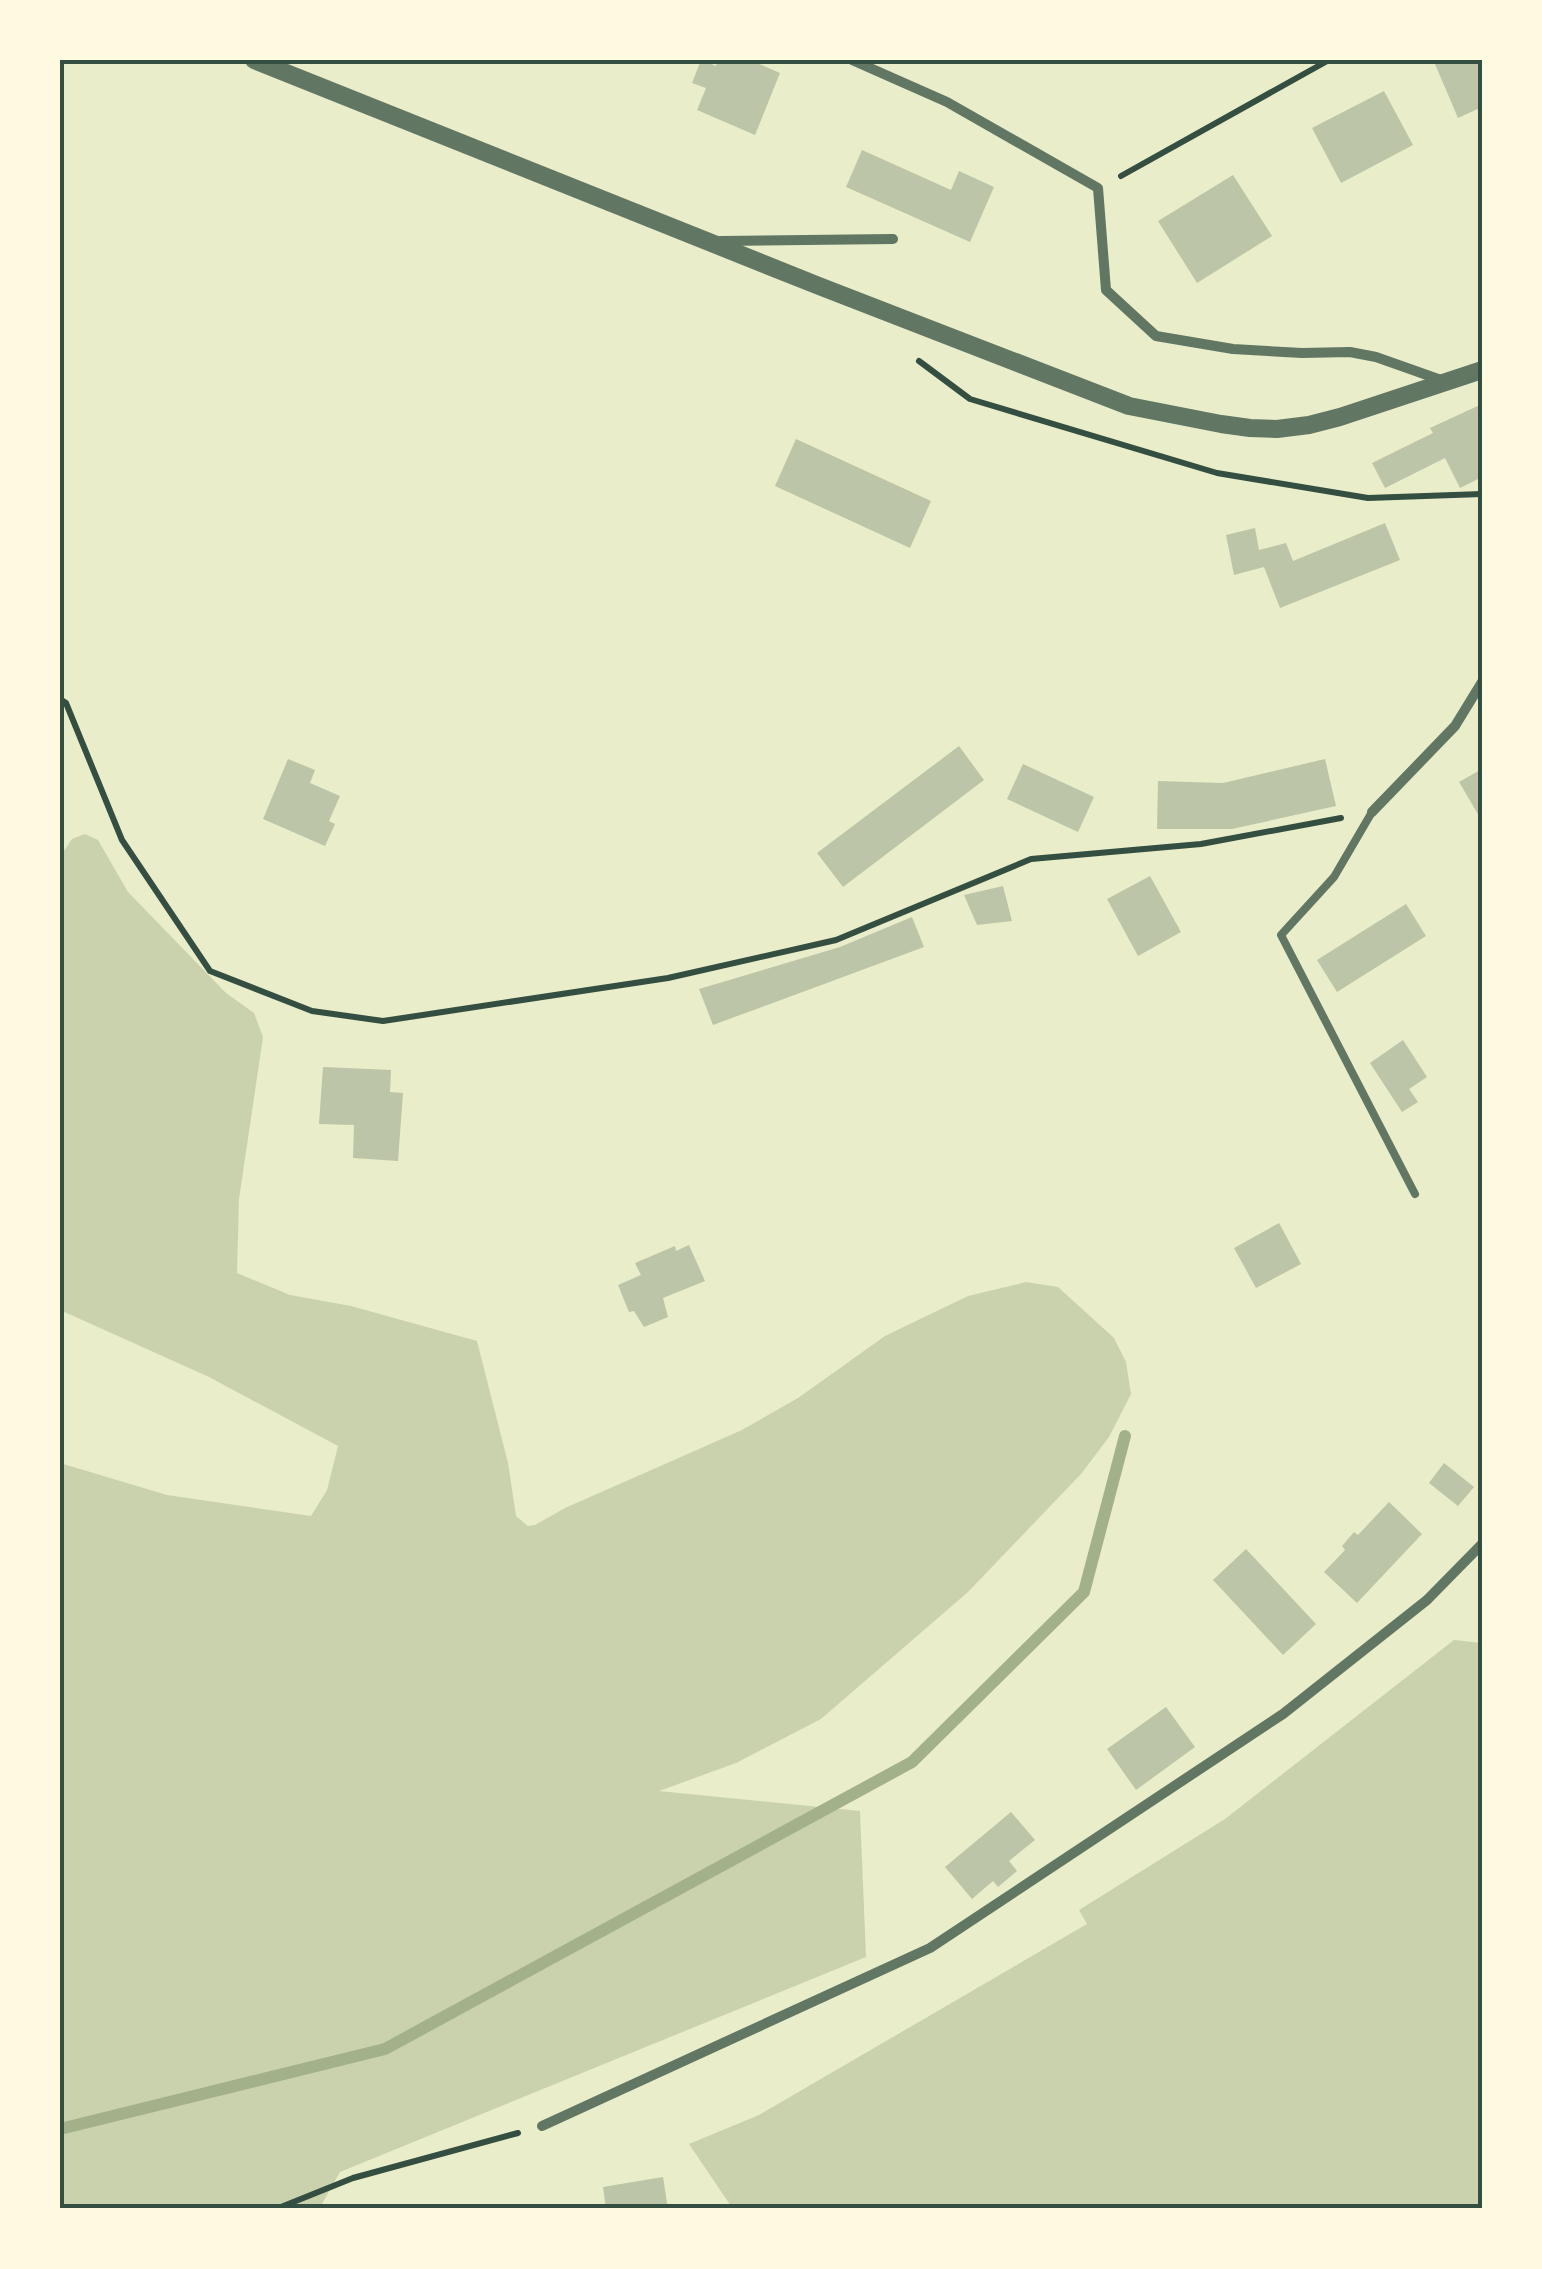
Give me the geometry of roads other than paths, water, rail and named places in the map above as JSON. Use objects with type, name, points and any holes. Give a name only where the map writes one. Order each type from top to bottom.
[{"type":"street","points":[[254,60],[1129,406],[1250,428],[1309,425],[1482,370]]},
{"type":"street","points":[[852,60],[947,102],[1098,188],[1106,290],[1156,336],[1233,349],[1350,352],[1448,382]]},
{"type":"street","points":[[709,242],[893,239]]},
{"type":"street","points":[[1372,812],[1455,726],[1482,682]]},
{"type":"street","points":[[542,2126],[930,1948],[1284,1714],[1427,1600],[1482,1544]]},
{"type":"lane","points":[[1372,812],[1334,877],[1280,935],[1414,1194]]},
{"type":"waterway","points":[[60,2129],[385,2049],[912,1762],[1084,1592],[1125,1436]]}]
